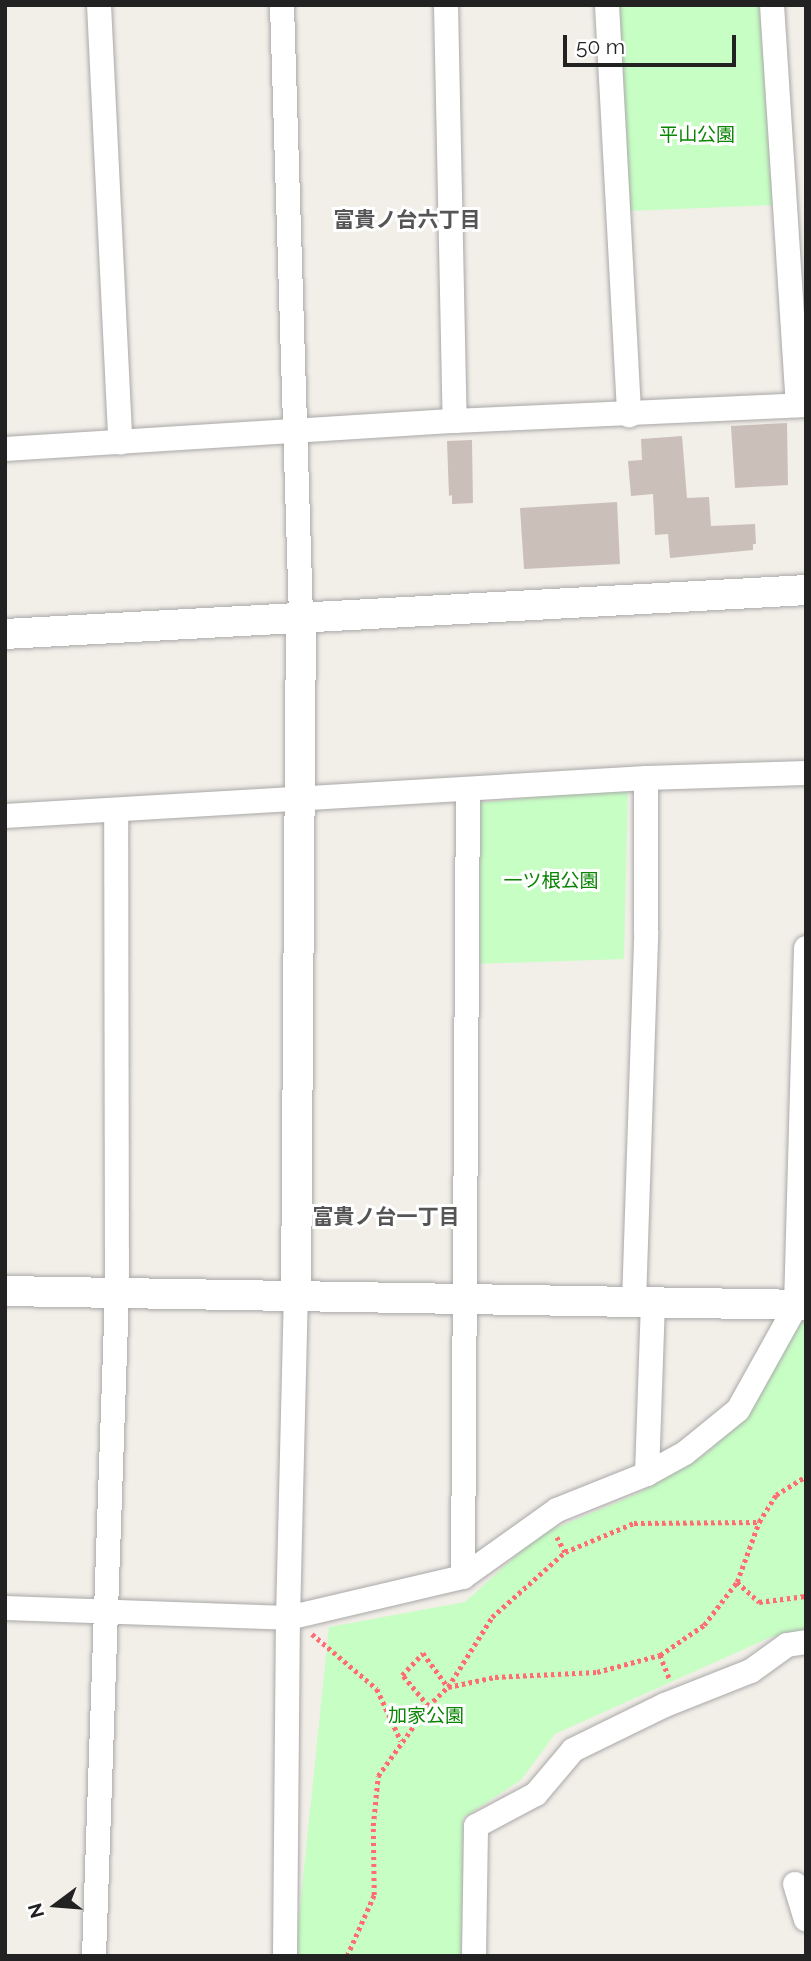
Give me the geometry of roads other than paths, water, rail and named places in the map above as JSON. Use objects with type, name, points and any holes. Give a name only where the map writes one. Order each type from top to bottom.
[{"type":"street","points":[[99,5],[120,443]]},
{"type":"street","points":[[282,5],[301,617],[294,1617],[285,1956]]},
{"type":"street","points":[[446,5],[455,421]]},
{"type":"street","points":[[607,5],[629,415]]},
{"type":"street","points":[[5,449],[455,421],[802,405],[772,5]]},
{"type":"street","points":[[5,634],[806,590]]},
{"type":"street","points":[[5,816],[116,811],[299,797],[468,791],[646,778],[806,773]]},
{"type":"street","points":[[646,778],[643,1303],[647,1474]]},
{"type":"street","points":[[463,1577],[468,791]]},
{"type":"street","points":[[94,1956],[117,1294],[116,811]]},
{"type":"street","points":[[5,1608],[294,1617],[463,1577],[557,1510],[647,1474],[685,1453],[738,1410],[801,1305],[806,948]]},
{"type":"street","points":[[5,1291],[801,1305]]},
{"type":"street","points":[[474,1956],[476,1826],[536,1794],[573,1750],[665,1705],[751,1671],[786,1645],[806,1642]]},
{"type":"street","points":[[795,1884],[806,1919]]},
{"type":"district","name":"富貴ノ台六丁目","points":[[407,220]]},
{"type":"district","name":"富貴ノ台一丁目","points":[[386,1217]]},
{"type":"park label","name":"平山公園","points":[[697,135]]},
{"type":"park label","name":"一ツ根公園","points":[[551,881]]},
{"type":"park label","name":"加家公園","points":[[426,1716]]}]
